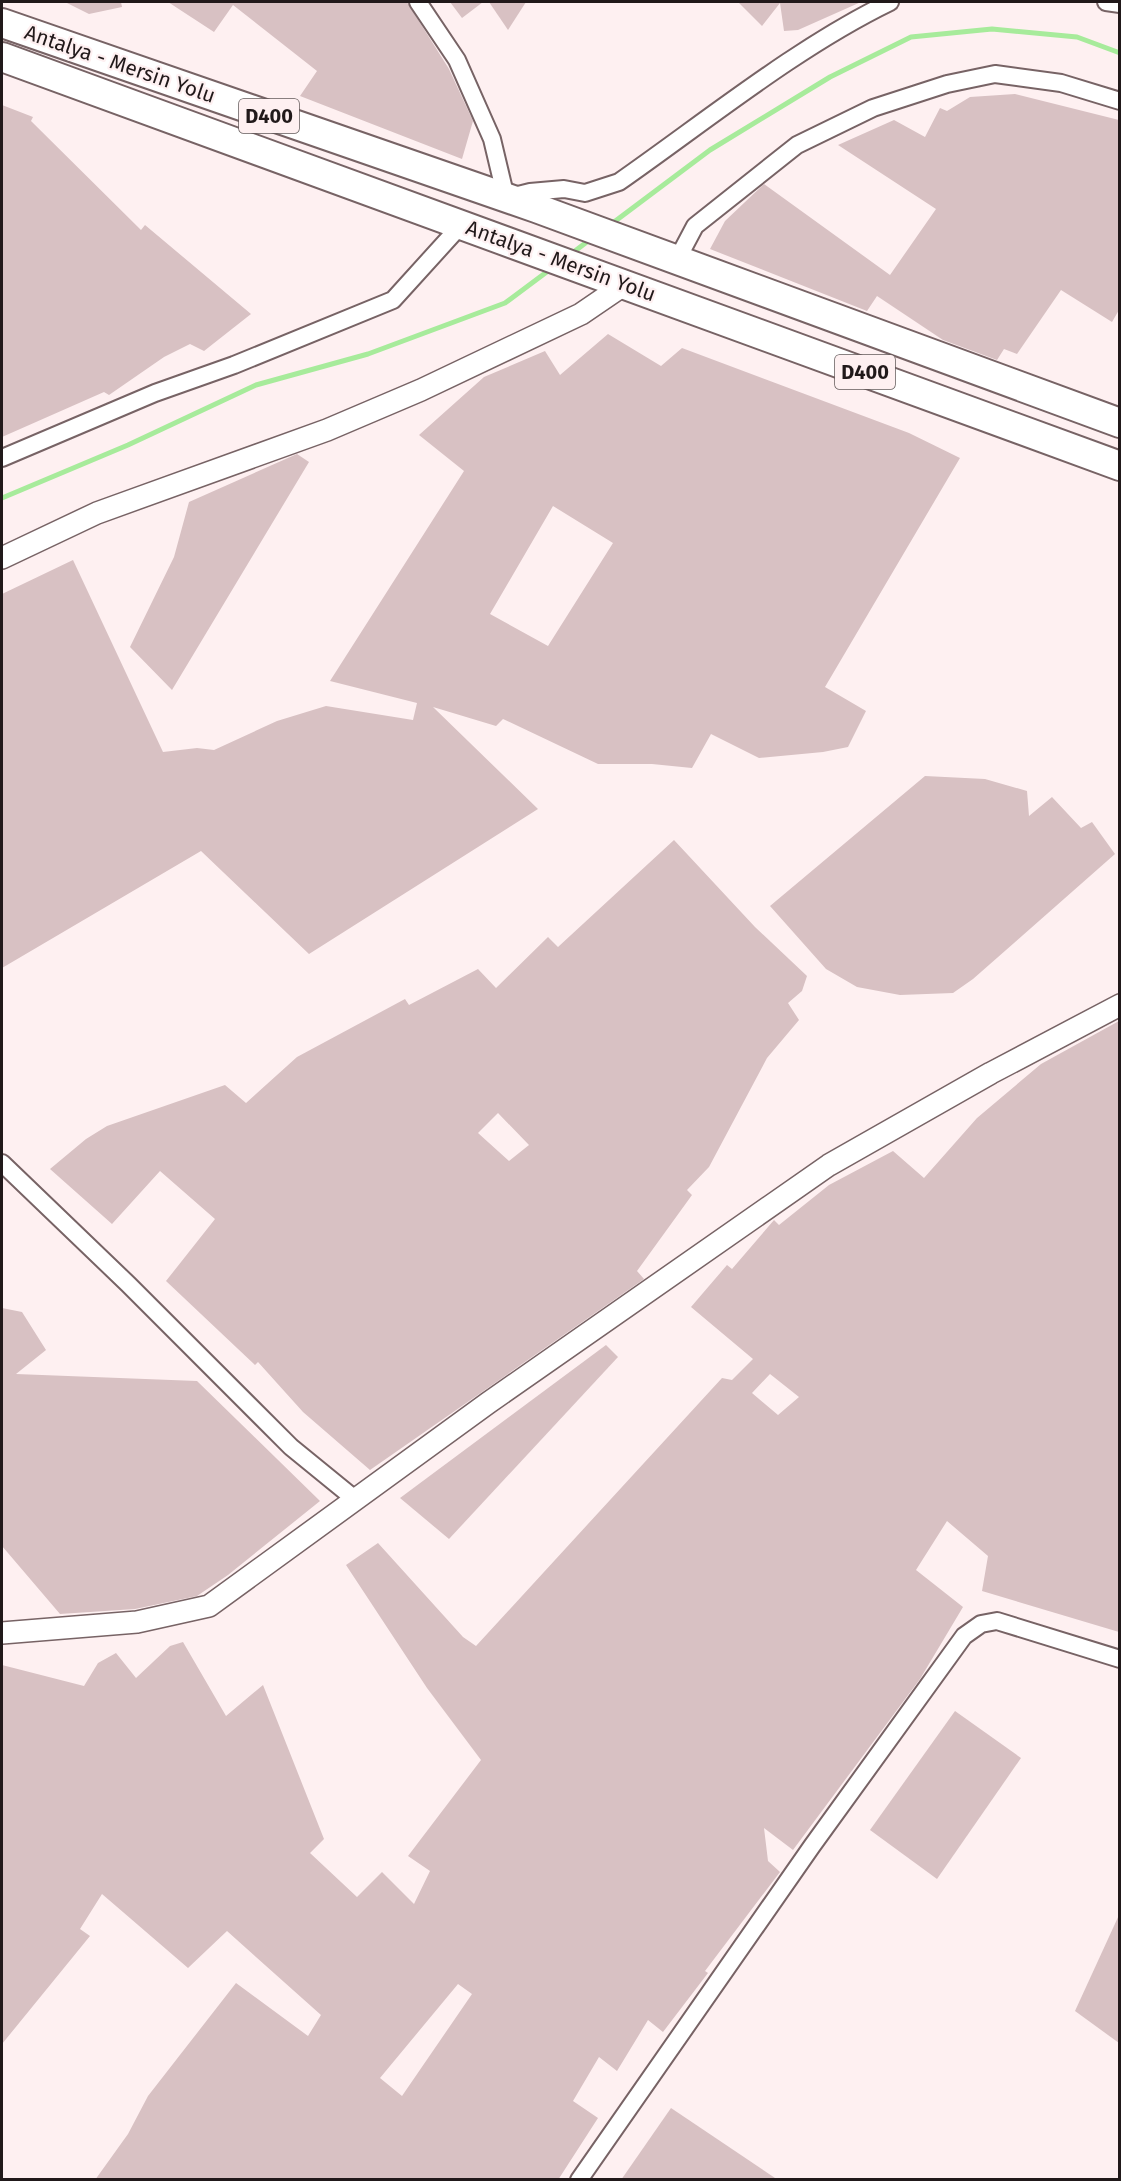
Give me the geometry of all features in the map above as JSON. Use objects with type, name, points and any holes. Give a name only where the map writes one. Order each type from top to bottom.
[{"type":"highway","name":"Antalya - Mersin Yolu","points":[[2,23],[536,208],[1119,423]]},
{"type":"highway","name":"Antalya - Mersin Yolu","points":[[2,57],[1119,466]]},
{"type":"street","points":[[418,2],[457,60],[492,139],[506,198],[530,192],[564,189],[585,192],[619,182],[802,53],[858,17],[890,2]]},
{"type":"street","points":[[1106,2],[1119,4]]},
{"type":"street","points":[[677,260],[695,225],[797,145],[873,108],[947,84],[995,74],[1061,83],[1119,101]]},
{"type":"street","points":[[2,458],[155,393],[234,365],[393,300],[461,225]]},
{"type":"street","points":[[2,558],[97,513],[327,430],[421,390],[580,314],[618,281]]},
{"type":"street","points":[[2,1634],[137,1622],[209,1606],[488,1403],[830,1165],[991,1073],[1119,1005]]},
{"type":"street","points":[[2,1163],[136,1292],[291,1447],[356,1500]]},
{"type":"street","points":[[579,2180],[812,1846],[964,1636],[981,1624],[997,1621],[1119,1659]]},
{"type":"building","points":[[65,2],[121,2],[122,7],[89,14]]},
{"type":"building","points":[[168,2],[407,2],[449,69],[473,121],[462,159],[300,96],[317,71],[233,5],[214,32]]},
{"type":"building","points":[[450,2],[483,2],[462,18]]},
{"type":"building","points":[[489,2],[526,2],[508,30]]},
{"type":"building","points":[[738,2],[861,2],[798,30],[784,31],[780,3],[762,26]]},
{"type":"building","points":[[1015,94],[1119,120],[1119,310],[1112,322],[1061,290],[1017,354],[1004,349],[997,360],[943,340],[877,296],[867,311],[710,249],[725,221],[764,184],[890,275],[936,209],[838,145],[894,120],[925,137],[940,108],[947,111],[970,97]]},
{"type":"building","points":[[2,105],[33,117],[31,121],[141,230],[145,225],[251,314],[204,351],[190,344],[164,357],[109,395],[104,392],[2,437]]},
{"type":"building","points":[[608,334],[661,366],[682,348],[909,433],[960,458],[825,687],[866,711],[848,747],[823,752],[759,758],[711,734],[692,768],[652,764],[598,764],[503,719],[496,726],[433,707],[538,809],[309,954],[201,851],[2,968],[2,594],[73,560],[163,752],[197,748],[214,750],[277,721],[326,706],[413,720],[417,703],[330,681],[464,471],[419,435],[484,377],[545,351],[560,375]],"holes":[[[553,506],[613,543],[548,646],[490,614]]]},
{"type":"building","points":[[297,454],[309,462],[172,690],[130,647],[174,557],[189,502]]},
{"type":"building","points":[[925,776],[985,779],[1027,791],[1029,816],[1052,797],[1081,828],[1092,822],[1115,854],[973,979],[953,993],[900,995],[857,987],[826,969],[770,906]]},
{"type":"building","points":[[674,840],[755,927],[807,976],[802,991],[788,1003],[799,1020],[767,1058],[709,1167],[687,1190],[692,1195],[637,1271],[644,1279],[370,1470],[303,1412],[258,1362],[255,1365],[166,1281],[215,1219],[160,1171],[112,1224],[50,1169],[86,1139],[107,1126],[225,1085],[246,1103],[297,1057],[405,999],[409,1005],[478,969],[496,988],[548,937],[558,947]],"holes":[[[498,1113],[529,1145],[509,1161],[478,1133]]]},
{"type":"building","points":[[1119,1021],[1119,1632],[982,1591],[988,1556],[947,1521],[916,1570],[963,1607],[920,1679],[793,1850],[764,1828],[768,1861],[780,1872],[705,1971],[708,1973],[663,2032],[648,2020],[617,2071],[599,2057],[573,2101],[598,2118],[558,2180],[95,2180],[128,2134],[148,2096],[236,1983],[308,2036],[321,2015],[227,1931],[188,1968],[102,1894],[80,1929],[90,1936],[2,2044],[2,1665],[84,1686],[98,1663],[116,1653],[136,1678],[170,1646],[183,1642],[226,1716],[263,1685],[324,1839],[310,1853],[357,1897],[382,1872],[414,1904],[430,1871],[408,1856],[481,1760],[427,1688],[346,1565],[378,1543],[463,1637],[476,1646],[722,1378],[732,1380],[753,1359],[691,1307],[727,1265],[732,1269],[774,1220],[779,1225],[829,1185],[893,1151],[924,1178],[977,1118],[1041,1064]],"holes":[[[770,1374],[799,1397],[778,1415],[752,1393]],[[458,1984],[472,1994],[402,2096],[380,2078]]]},
{"type":"building","points":[[2,1308],[22,1312],[46,1350],[16,1374],[197,1381],[320,1501],[228,1575],[197,1596],[135,1609],[60,1614],[2,1546]]},
{"type":"building","points":[[606,1345],[618,1357],[449,1539],[400,1498]]},
{"type":"building","points":[[955,1711],[1021,1758],[937,1879],[870,1830]]},
{"type":"building","points":[[1119,1915],[1119,2043],[1075,2011]]},
{"type":"building","points":[[671,2108],[778,2180],[621,2180]]},
{"type":"waterway","points":[[610,225],[710,150],[830,77],[911,37],[992,29],[1077,37],[1120,53]]},
{"type":"waterway","points":[[571,254],[592,238]]},
{"type":"waterway","points":[[2,498],[128,445],[256,385],[368,354],[505,303],[552,268]]}]
